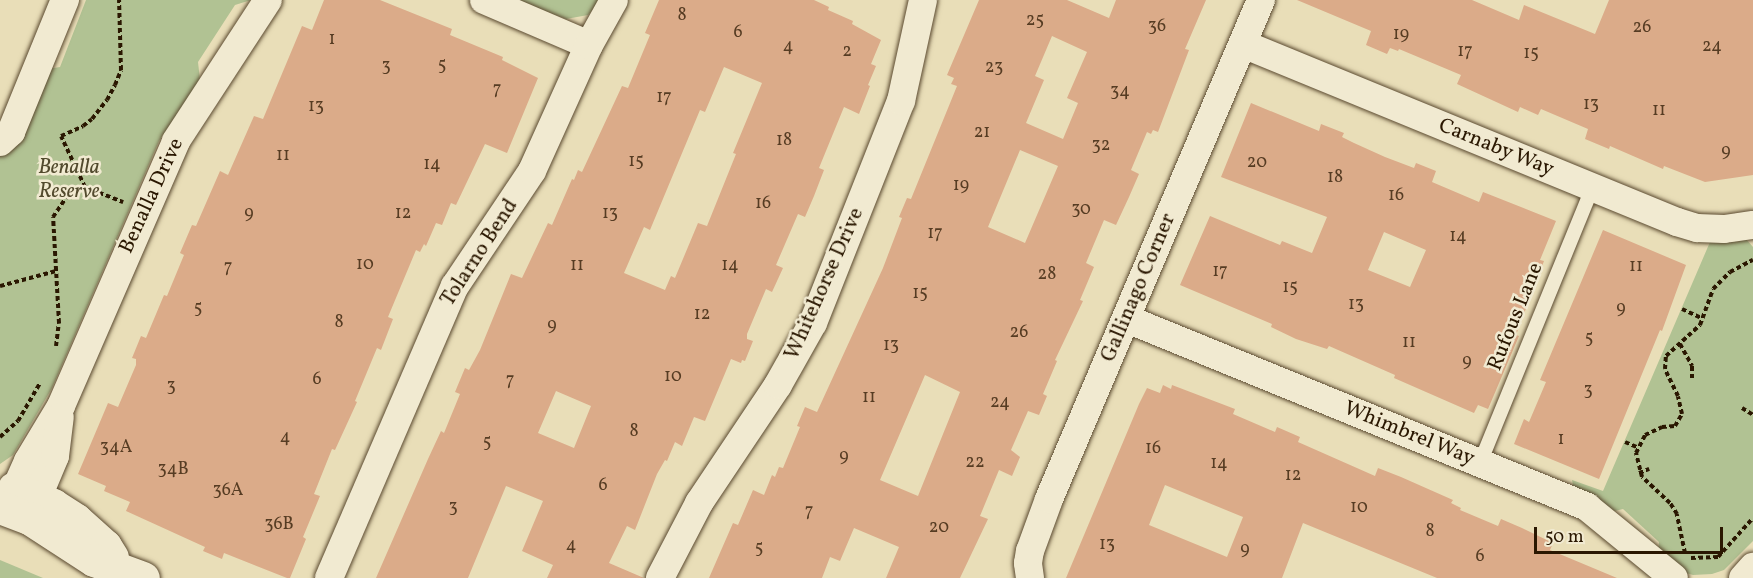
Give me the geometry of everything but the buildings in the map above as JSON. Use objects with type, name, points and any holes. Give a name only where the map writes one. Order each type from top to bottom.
[{"type":"street","points":[[0,142],[11,132],[65,0]]},
{"type":"street","name":"Benalla Drive","points":[[15,501],[61,405],[176,141],[268,0]]},
{"type":"street","points":[[484,0],[589,45]]},
{"type":"street","name":"Tolarno Bend","points":[[329,578],[455,286],[532,171],[589,45],[614,0]]},
{"type":"street","name":"Whitehorse Drive","points":[[660,578],[699,503],[778,385],[813,323],[901,101],[923,0]]},
{"type":"street","name":"Gallinago Corner","points":[[1030,578],[1028,563],[1030,551],[1042,519],[1261,0]]},
{"type":"street","name":"Carnaby Way","points":[[1243,44],[1592,188],[1697,228],[1724,229],[1753,225]]},
{"type":"street","name":"Whimbrel Way","points":[[1127,319],[1587,507],[1674,578]]},
{"type":"street","points":[[15,501],[94,560],[131,573]]},
{"type":"street","points":[[1743,578],[1753,567]]},
{"type":"lane","name":"Rufous Lane","points":[[1480,463],[1592,188]]},
{"type":"path","points":[[85,187],[61,136],[83,126],[92,119],[115,85],[121,70],[119,0]]},
{"type":"path","points":[[55,357],[59,323],[53,217],[72,189],[85,187],[128,203]]},
{"type":"path","points":[[1753,260],[1737,267],[1713,289],[1695,331],[1669,352],[1665,362],[1668,378],[1681,407],[1679,421],[1675,426],[1662,427],[1645,435],[1637,447],[1635,459],[1639,473],[1648,485],[1670,503],[1677,514],[1684,538],[1686,558],[1718,557],[1753,518]]},
{"type":"path","points":[[0,286],[56,271]]},
{"type":"path","points":[[1682,309],[1701,318]]},
{"type":"path","points":[[1680,344],[1692,366],[1692,378]]},
{"type":"path","points":[[0,437],[18,421],[44,375]]},
{"type":"path","points":[[1742,408],[1753,415]]},
{"type":"path","points":[[1625,442],[1637,447]]},
{"type":"path","points":[[1639,473],[1649,469]]},
{"type":"green space","name":"Benalla Reserve","points":[[86,0],[251,0],[235,5],[198,62],[200,80],[159,141],[52,388],[13,455],[0,464],[0,154],[48,69],[60,67]]},
{"type":"green space","points":[[514,0],[602,0],[588,15],[566,19]]},
{"type":"green space","points":[[1746,239],[1753,247],[1753,541],[1724,570],[1712,574],[1693,575],[1683,572],[1658,553],[1659,542],[1623,509],[1611,512],[1574,490],[1572,480],[1603,491],[1710,242]]},
{"type":"green space","points":[[0,560],[43,578],[0,578]]}]
